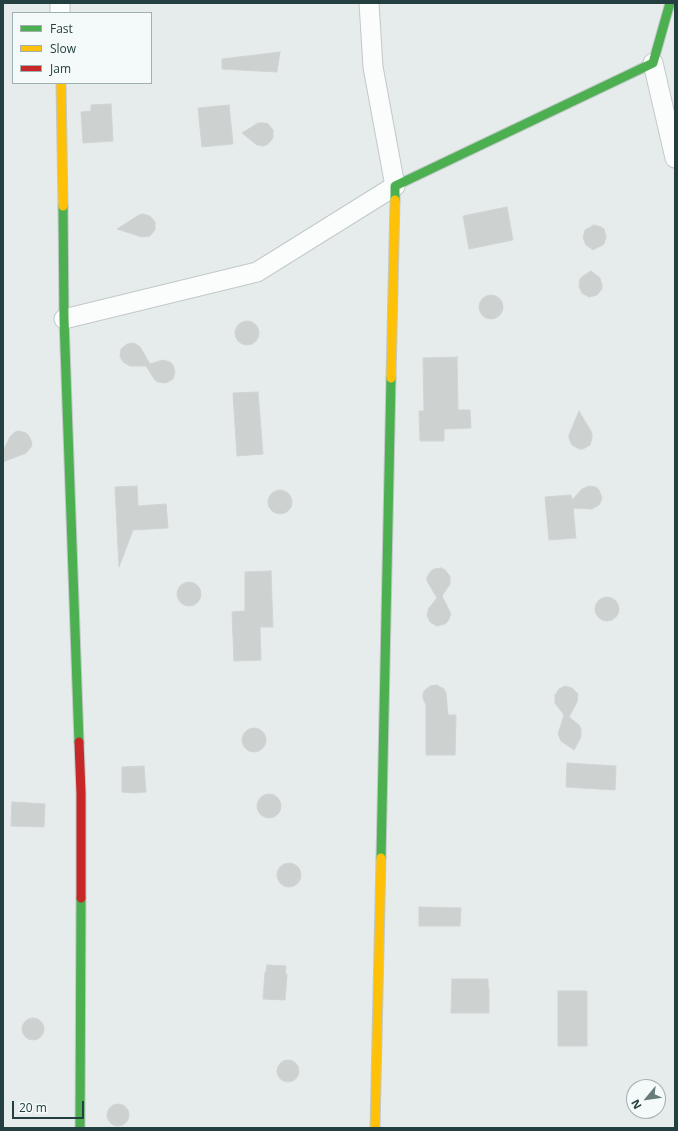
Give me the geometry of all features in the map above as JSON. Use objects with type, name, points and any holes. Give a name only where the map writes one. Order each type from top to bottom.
[{"type":"street","points":[[369,3],[373,67],[395,186],[375,1128]]},
{"type":"street","points":[[670,3],[653,63],[675,158]]},
{"type":"street","points":[[64,319],[257,272],[395,186],[653,63]]},
{"type":"street","points":[[61,84],[64,319],[81,792],[80,1128]]},
{"type":"building","points":[[280,52],[277,72],[222,69],[222,59]]},
{"type":"building","points":[[111,104],[113,141],[83,143],[81,112],[91,111],[91,105]]},
{"type":"building","points":[[229,105],[233,144],[202,147],[198,108]]},
{"type":"building","points":[[258,123],[268,124],[273,130],[273,138],[264,146],[257,145],[242,133]]},
{"type":"building","points":[[507,207],[513,240],[469,249],[463,216]]},
{"type":"building","points":[[143,214],[150,216],[155,222],[155,230],[150,236],[142,237],[117,229],[139,215]]},
{"type":"building","points":[[594,225],[604,229],[606,237],[604,244],[593,250],[586,245],[583,238],[585,230]]},
{"type":"building","points":[[591,271],[600,278],[602,289],[597,295],[589,297],[582,293],[579,286],[580,279]]},
{"type":"building","points":[[491,295],[499,299],[503,307],[499,315],[491,319],[483,315],[479,307],[483,299]]},
{"type":"building","points":[[247,321],[255,325],[259,333],[255,341],[247,345],[239,341],[235,333],[239,325]]},
{"type":"building","points":[[134,343],[140,347],[150,364],[163,360],[170,362],[173,365],[175,372],[173,379],[166,383],[158,382],[146,366],[130,366],[123,362],[120,356],[121,349],[127,344]]},
{"type":"building","points":[[457,357],[458,410],[470,410],[471,428],[444,429],[444,441],[420,441],[419,411],[424,411],[423,358]]},
{"type":"building","points":[[258,392],[263,454],[237,456],[233,393]]},
{"type":"building","points":[[579,411],[592,433],[590,445],[583,449],[579,449],[572,445],[569,438]]},
{"type":"building","points":[[19,431],[26,433],[29,436],[32,443],[31,447],[26,453],[3,462],[3,451],[10,437],[15,432]]},
{"type":"building","points":[[137,486],[138,506],[166,504],[168,528],[133,530],[119,567],[115,487]]},
{"type":"building","points":[[589,486],[596,487],[602,498],[599,505],[592,509],[573,508],[576,538],[549,540],[545,497],[571,495],[572,500],[582,489]]},
{"type":"building","points":[[280,490],[288,494],[292,502],[288,510],[280,514],[272,510],[268,502],[272,494]]},
{"type":"building","points":[[441,568],[450,576],[450,584],[442,596],[451,614],[445,624],[437,626],[430,622],[427,615],[429,608],[437,598],[427,581],[427,577],[434,569]]},
{"type":"building","points":[[271,571],[273,627],[260,627],[261,660],[234,661],[232,612],[245,611],[245,572]]},
{"type":"building","points":[[189,582],[197,586],[201,594],[197,602],[189,606],[181,602],[177,594],[181,586]]},
{"type":"building","points":[[607,597],[615,601],[619,609],[615,617],[607,621],[599,617],[595,609],[599,601]]},
{"type":"building","points":[[437,685],[444,689],[446,693],[448,715],[456,715],[455,755],[426,755],[426,705],[423,694],[424,691],[430,686]]},
{"type":"building","points":[[565,686],[572,688],[578,694],[577,702],[569,717],[579,725],[581,729],[581,737],[574,750],[561,741],[558,734],[564,715],[555,703],[555,695],[559,689]]},
{"type":"building","points":[[254,728],[262,732],[266,740],[262,748],[254,752],[246,748],[242,740],[246,732]]},
{"type":"building","points":[[567,763],[616,766],[615,790],[566,787]]},
{"type":"building","points":[[144,766],[146,792],[122,792],[122,767]]},
{"type":"building","points":[[269,794],[277,798],[281,806],[277,814],[269,818],[261,814],[257,806],[261,798]]},
{"type":"building","points":[[12,802],[45,804],[44,827],[11,826]]},
{"type":"building","points":[[289,863],[297,867],[301,875],[297,883],[289,887],[281,883],[277,875],[281,867]]},
{"type":"building","points":[[419,907],[461,908],[460,926],[419,926]]},
{"type":"building","points":[[267,965],[286,966],[285,974],[287,974],[285,1000],[263,999]]},
{"type":"building","points":[[452,979],[488,979],[489,1013],[451,1013]]},
{"type":"building","points":[[558,991],[587,991],[587,1046],[558,1046]]},
{"type":"building","points":[[33,1018],[41,1021],[44,1029],[41,1037],[33,1040],[25,1037],[22,1029],[25,1021]]},
{"type":"building","points":[[288,1060],[296,1063],[299,1071],[296,1079],[288,1082],[280,1079],[277,1071],[280,1063]]},
{"type":"building","points":[[118,1104],[126,1107],[129,1115],[126,1123],[118,1126],[110,1123],[107,1115],[110,1107]]},
{"type":"traffic: fast","points":[[395,200],[395,186],[653,63],[670,3]]},
{"type":"traffic: fast","points":[[63,206],[64,319],[79,742]]},
{"type":"traffic: fast","points":[[381,858],[391,378]]},
{"type":"traffic: fast","points":[[80,1128],[81,898]]},
{"type":"traffic: slow","points":[[61,84],[63,206]]},
{"type":"traffic: slow","points":[[391,378],[395,200]]},
{"type":"traffic: slow","points":[[375,1128],[381,858]]},
{"type":"traffic: jam","points":[[79,742],[81,793],[81,898]]}]
